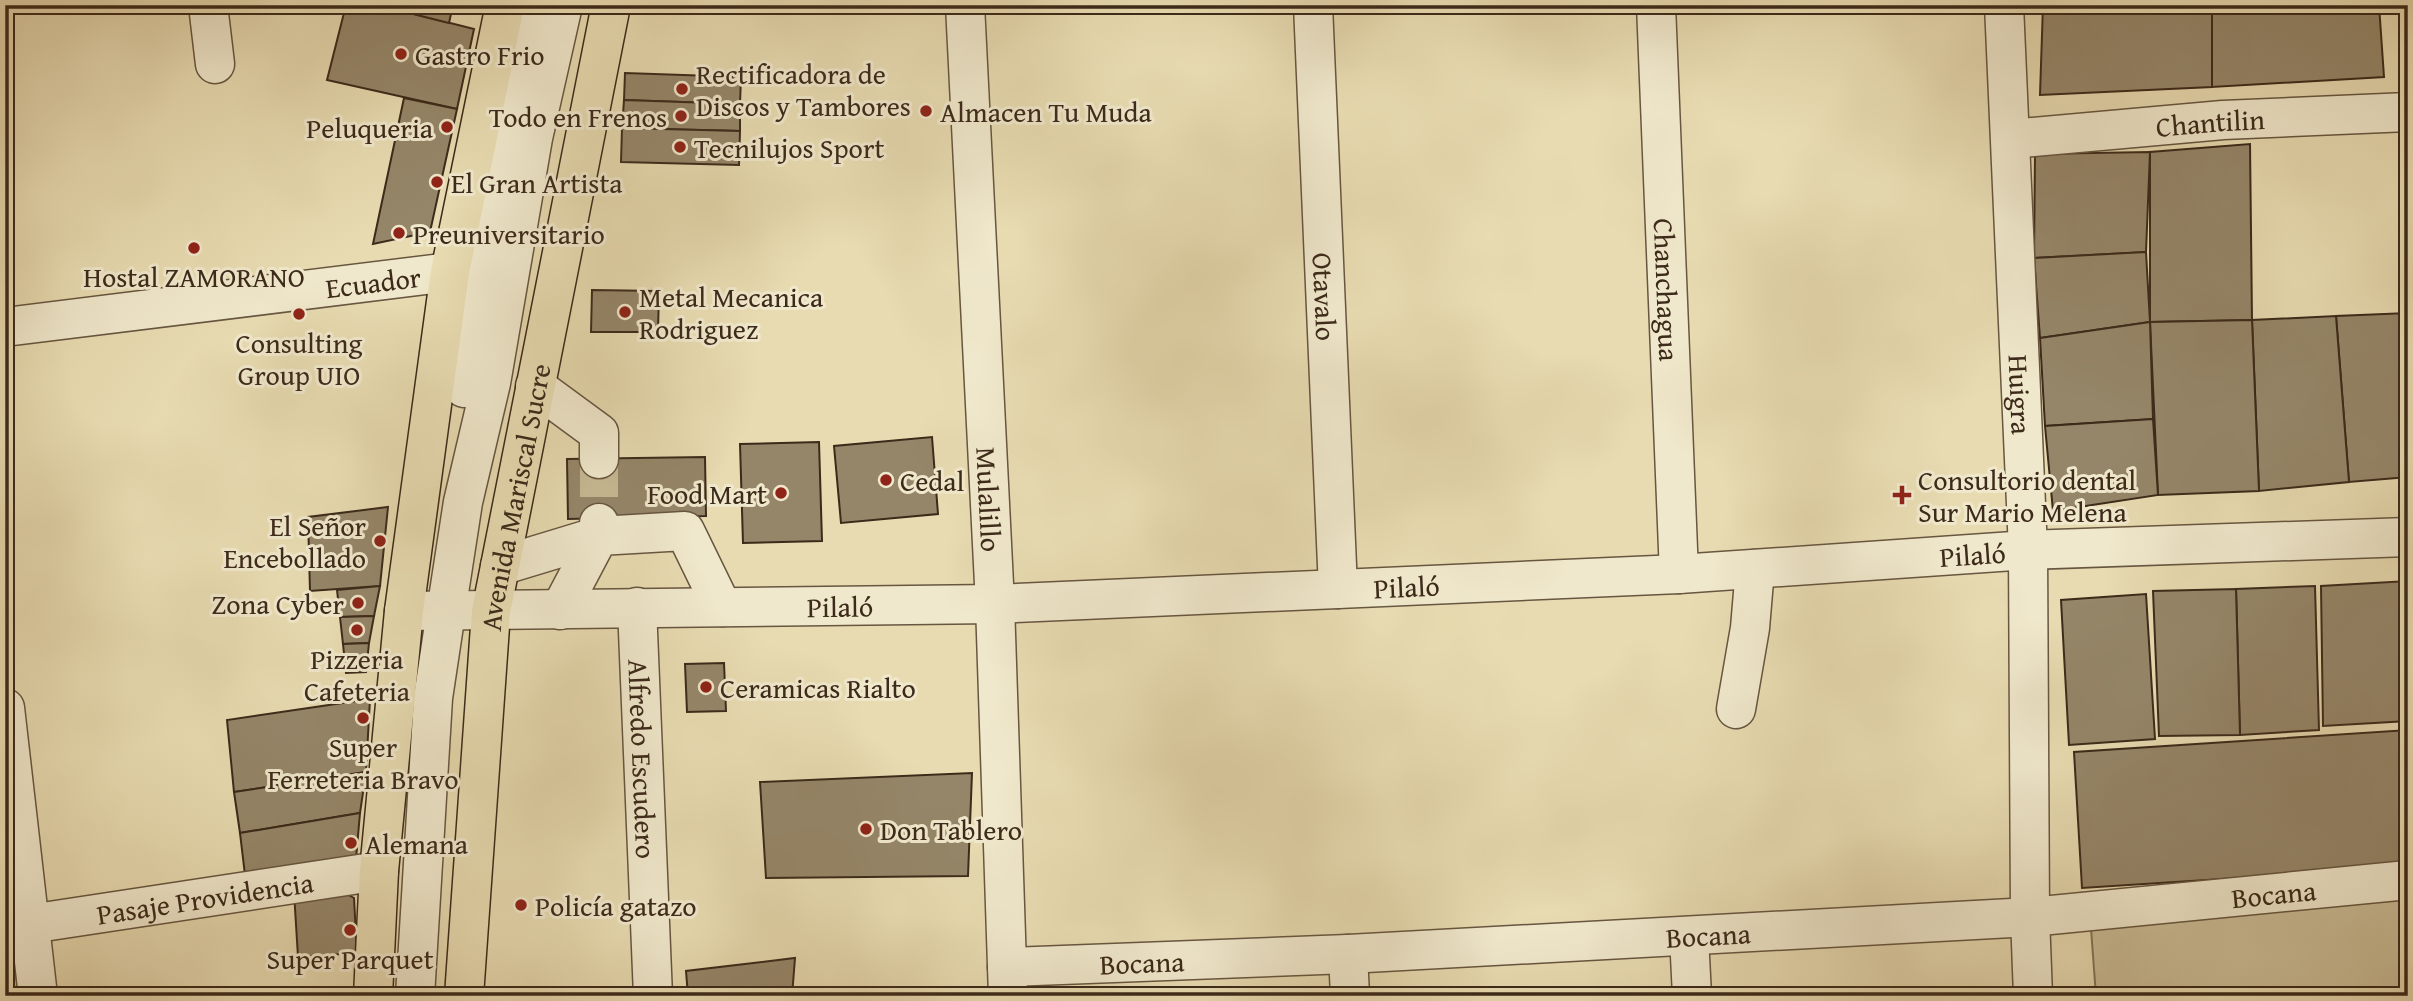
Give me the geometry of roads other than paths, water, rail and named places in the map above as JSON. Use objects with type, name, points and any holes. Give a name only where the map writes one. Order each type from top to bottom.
[{"type":"main road","points":[[373,996],[379,871],[404,611],[450,271],[505,5]]},
{"type":"main road","name":"Avenida Mariscal Sucre","points":[[464,996],[491,612],[611,5]]},
{"type":"street","points":[[208,5],[215,64]]},
{"type":"street","points":[[463,502],[459,418],[503,123],[526,5]]},
{"type":"street","points":[[415,996],[433,698],[463,502],[491,383],[533,138],[563,5]]},
{"type":"street","name":"Mulalillo","points":[[965,5],[995,604],[1007,981]]},
{"type":"street","name":"Otavalo","points":[[1313,5],[1338,589]]},
{"type":"street","name":"Chanchagua","points":[[1656,5],[1679,574]]},
{"type":"street","name":"Huigra","points":[[2004,5],[2028,550],[2029,917],[2033,996]]},
{"type":"street","name":"Chantilin","points":[[2011,139],[2223,120],[2408,112]]},
{"type":"street","name":"Ecuador","points":[[5,327],[450,271]]},
{"type":"street","points":[[535,386],[599,433],[599,459]]},
{"type":"street","points":[[500,566],[599,527],[685,531],[722,607]]},
{"type":"street","points":[[560,610],[599,527]]},
{"type":"street","name":"Pilaló","points":[[404,611],[995,604],[1679,574],[2028,550],[2408,537]]},
{"type":"street","points":[[1736,709],[1751,628],[1755,569]]},
{"type":"street","name":"Alfredo Escudero","points":[[637,607],[653,996]]},
{"type":"street","points":[[5,708],[38,996]]},
{"type":"street","name":"Pasaje Providencia","points":[[30,924],[379,871]]},
{"type":"street","name":"Bocana","points":[[1007,981],[1348,954],[2029,917],[2408,880]]},
{"type":"street","points":[[1689,936],[1692,996]]},
{"type":"street","points":[[1348,954],[1350,996]]},
{"type":"tunnel","points":[[599,459],[599,518]]},
{"type":"place","name":"Gastro Frio","points":[[401,54]]},
{"type":"place","name":"Rectificadora de Discos y Tambores","points":[[682,89]]},
{"type":"place","name":"Almacen Tu Muda","points":[[926,111]]},
{"type":"place","name":"Todo en Frenos","points":[[681,116]]},
{"type":"place","name":"Peluqueria","points":[[447,127]]},
{"type":"place","name":"Tecnilujos Sport","points":[[680,147]]},
{"type":"place","name":"El Gran Artista","points":[[437,182]]},
{"type":"place","name":"Preuniversitario","points":[[399,233]]},
{"type":"place","name":"Hostal ZAMORANO","points":[[194,248]]},
{"type":"place","name":"Metal Mecanica Rodriguez","points":[[625,312]]},
{"type":"place","name":"Consulting Group UIO","points":[[299,314]]},
{"type":"place","name":"Cedal","points":[[886,480]]},
{"type":"place","name":"Food Mart","points":[[781,493]]},
{"type":"place","name":"Consultorio dental Sur Mario Melena","points":[[1902,495]]},
{"type":"place","name":"El Señor Encebollado","points":[[380,541]]},
{"type":"place","name":"Zona Cyber","points":[[358,603]]},
{"type":"place","name":"Pizzeria Cafeteria","points":[[357,630]]},
{"type":"place","name":"Ceramicas Rialto","points":[[706,687]]},
{"type":"place","name":"Super Ferreteria Bravo","points":[[363,718]]},
{"type":"place","name":"Don Tablero","points":[[866,829]]},
{"type":"place","name":"Alemana","points":[[351,843]]},
{"type":"place","name":"Policía gatazo","points":[[521,905]]},
{"type":"place","name":"Super Parquet","points":[[350,930]]}]
